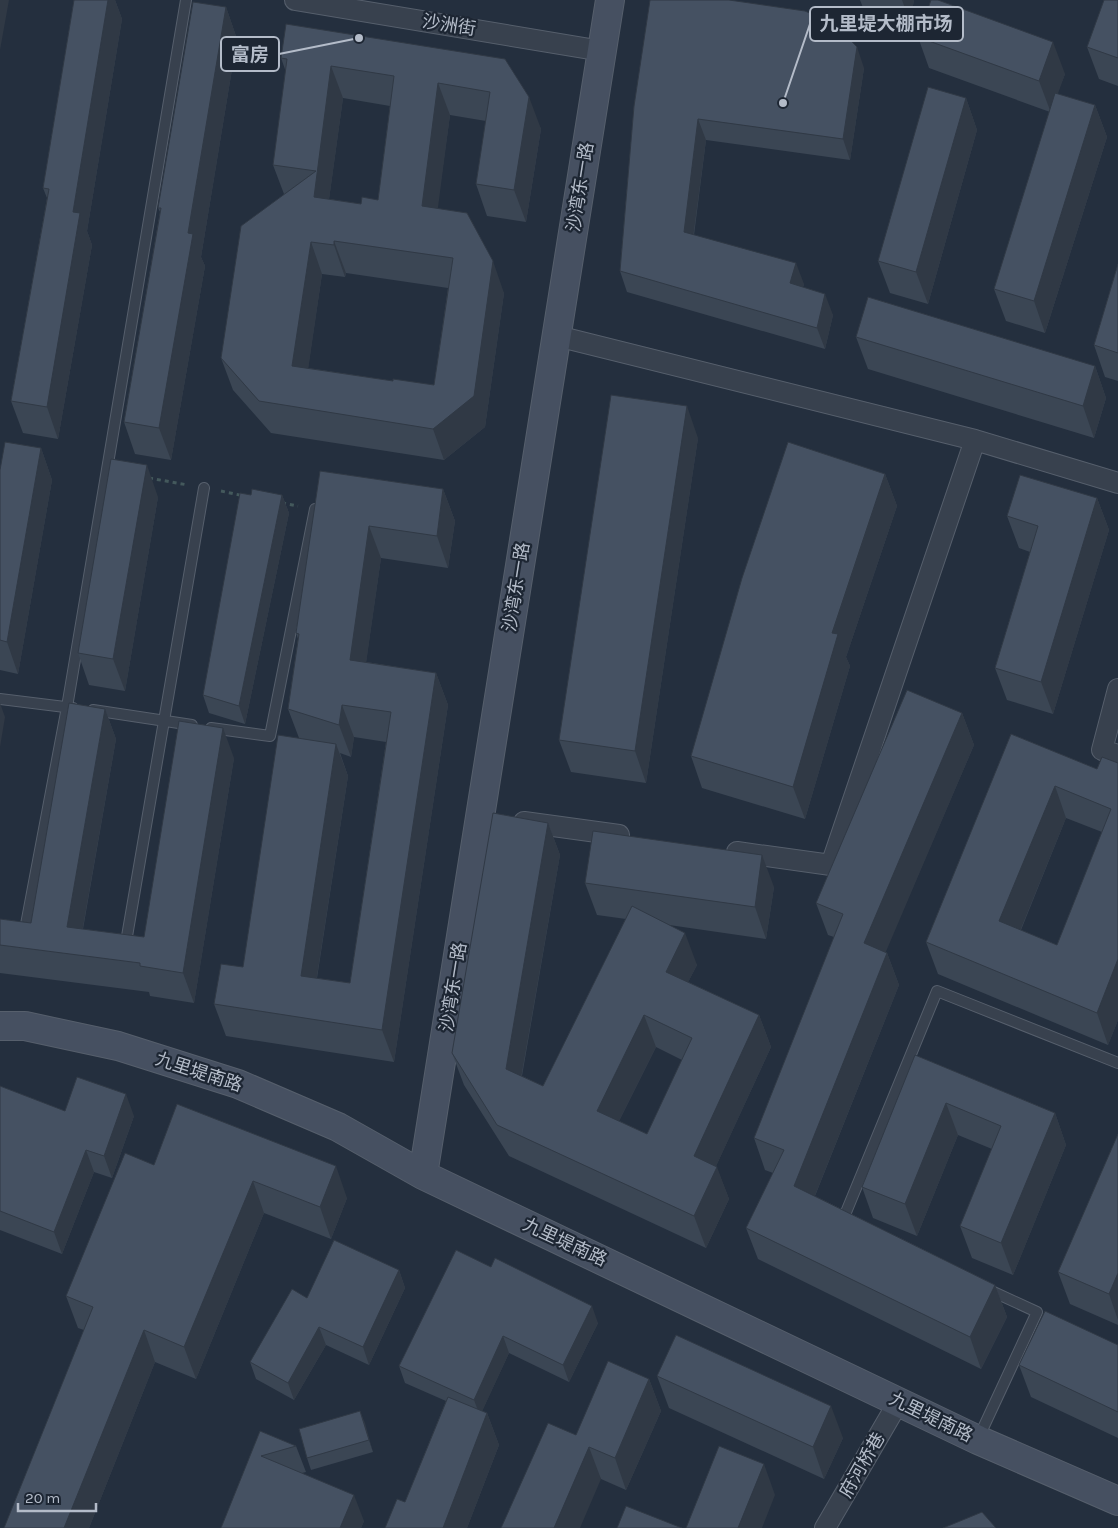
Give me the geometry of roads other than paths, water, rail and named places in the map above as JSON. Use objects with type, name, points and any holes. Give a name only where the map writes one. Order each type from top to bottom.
[{"type":"street","name":"沙洲街","points":[[295,0],[602,51]]},
{"type":"street","name":"沙湾东一路","points":[[423,1175],[496,818],[557,336],[610,0]]},
{"type":"street","points":[[557,336],[975,440],[1118,483]]},
{"type":"street","points":[[717,849],[831,865],[975,440]]},
{"type":"street","points":[[1118,689],[1102,750],[1118,755]]},
{"type":"street","points":[[496,818],[638,838]]},
{"type":"street","name":"九里堤南路","points":[[0,1026],[24,1026],[118,1046],[238,1084],[338,1127],[423,1175],[978,1440],[1118,1501]]},
{"type":"street","name":"府河桥巷","points":[[825,1528],[899,1401]]},
{"type":"lane","points":[[23,941],[67,707],[186,0]]},
{"type":"lane","points":[[124,952],[204,488]]},
{"type":"lane","points":[[0,699],[270,736],[315,509]]},
{"type":"lane","points":[[849,1226],[840,1222],[937,991],[1118,1063]]},
{"type":"lane","points":[[975,1283],[1037,1312],[978,1440]]},
{"type":"place","name":"富房","points":[[359,38]]},
{"type":"place","name":"九里堤大棚市场","points":[[783,103]]}]
